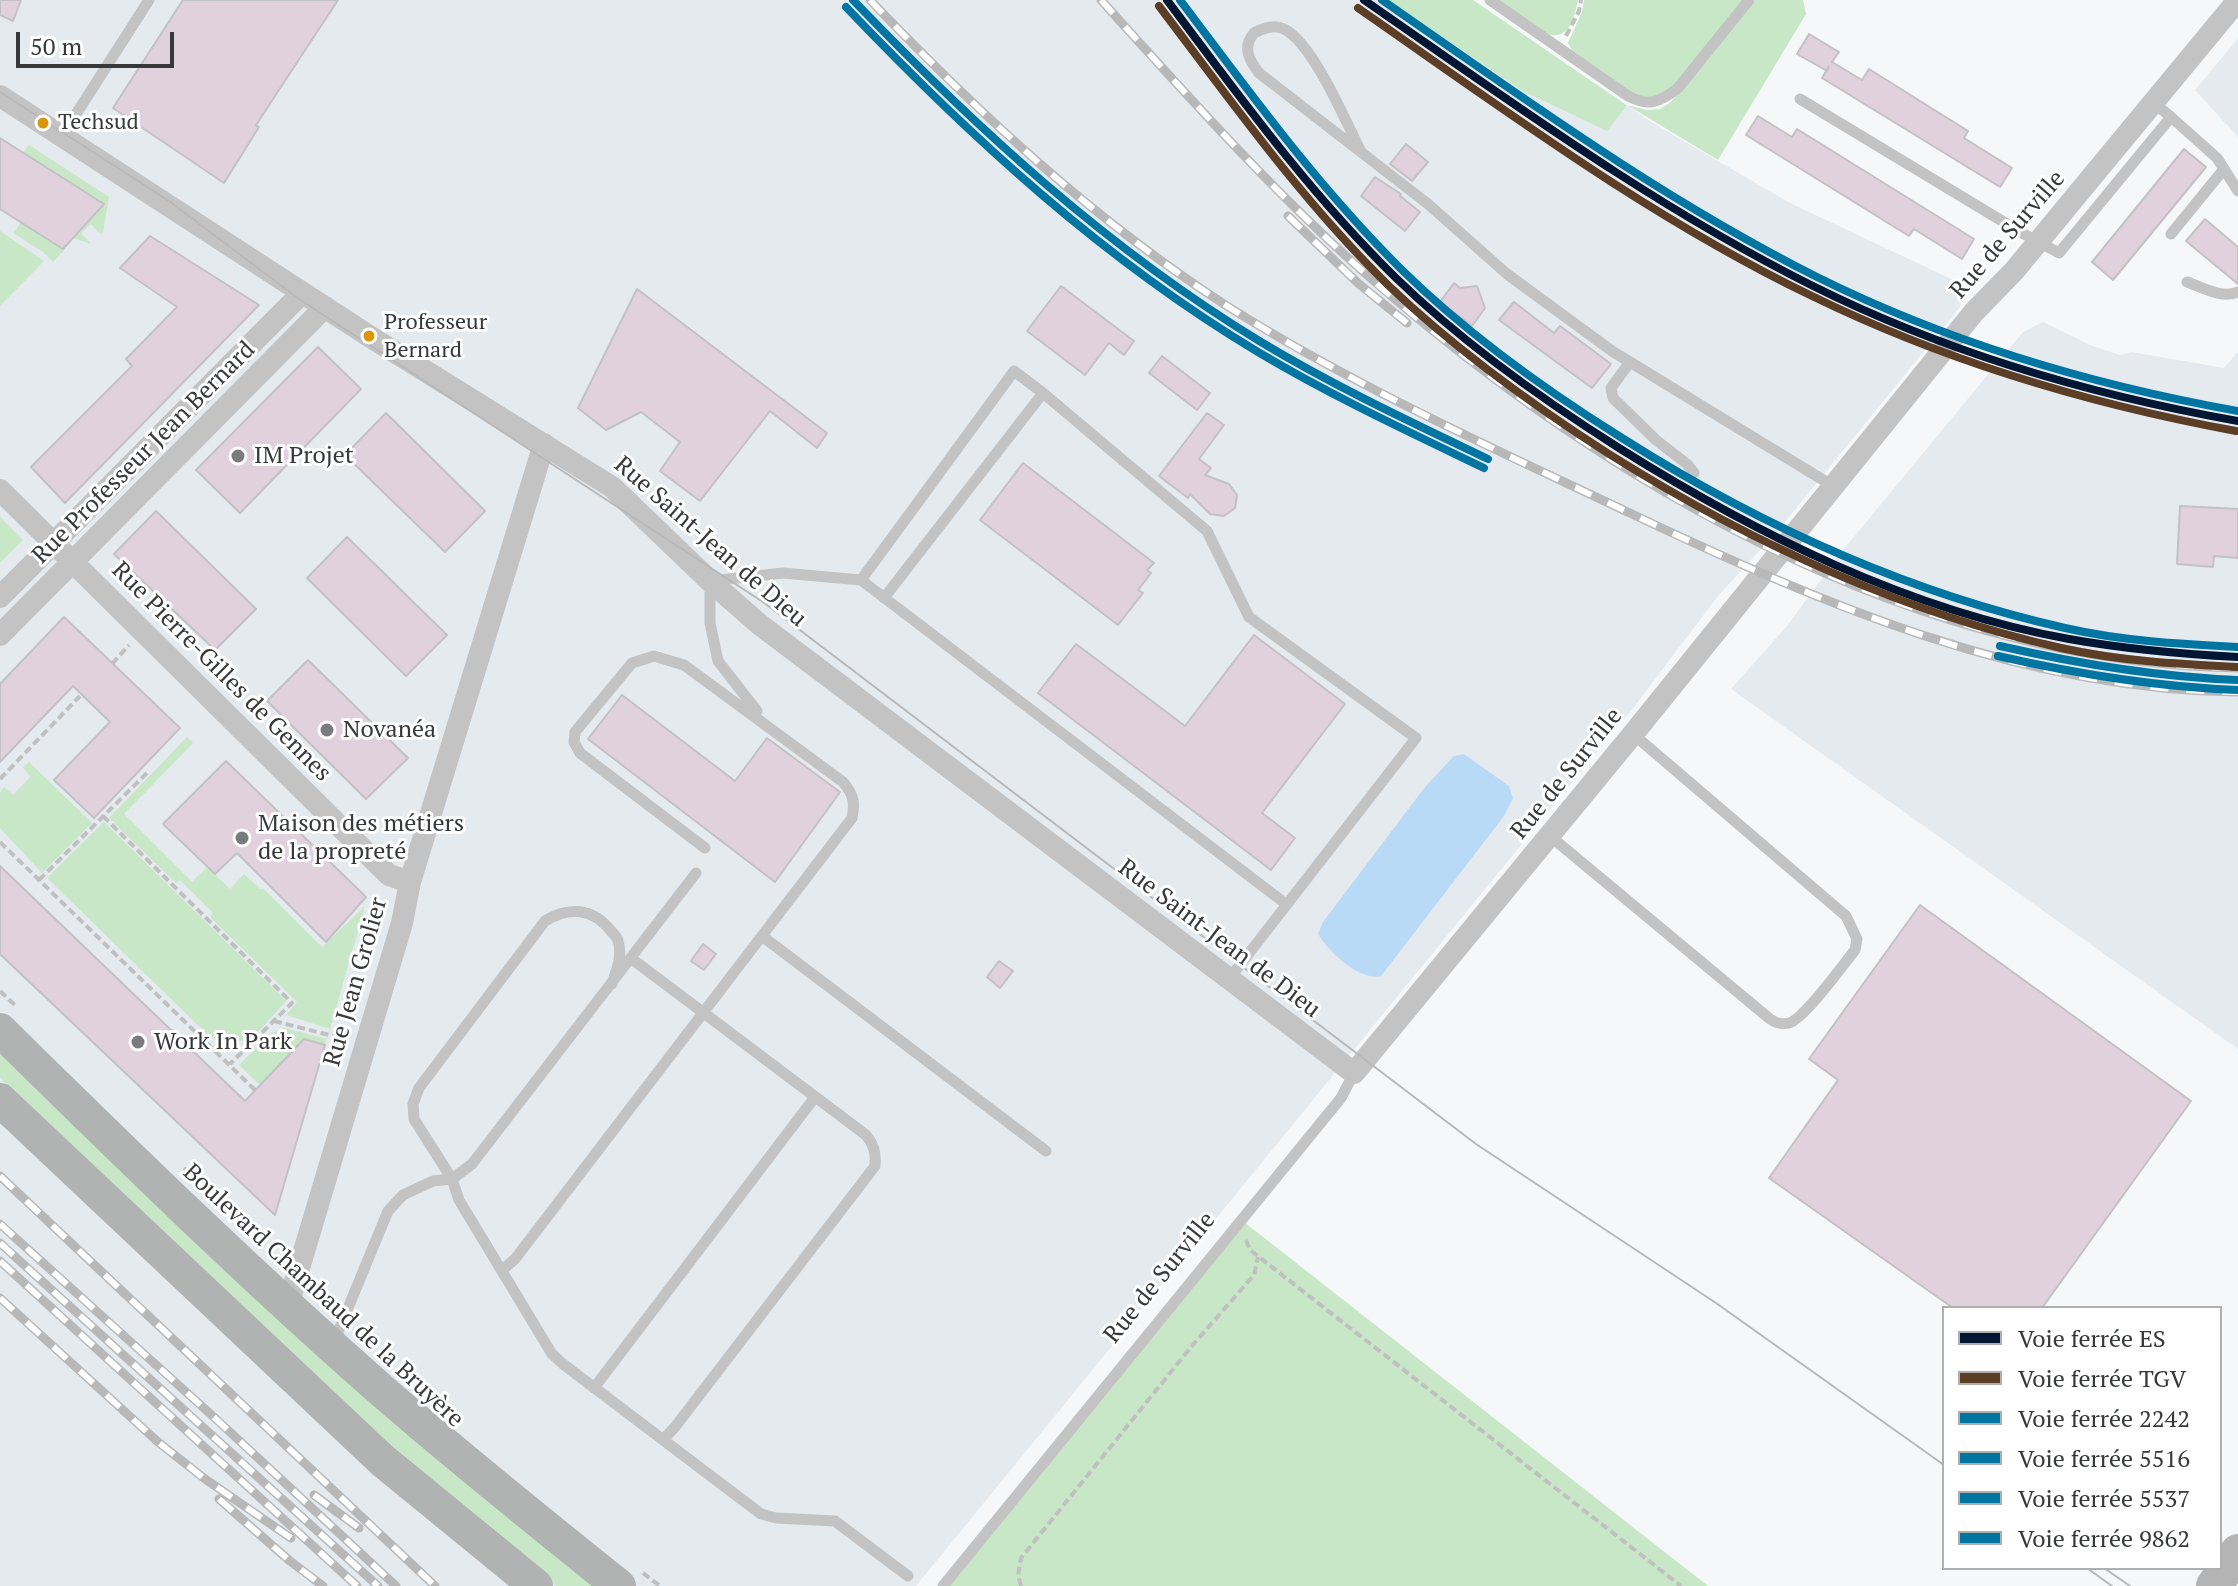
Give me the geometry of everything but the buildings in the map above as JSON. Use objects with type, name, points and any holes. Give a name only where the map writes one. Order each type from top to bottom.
[{"type":"highway","points":[[2214,1586],[2238,1552]]},
{"type":"main road","name":"Boulevard Chambaud de la Bruyère","points":[[11,1022],[288,1305],[333,1346],[496,1488],[627,1576]]},
{"type":"main road","points":[[0,1100],[382,1460],[536,1586]]},
{"type":"street","name":"Rue de Surville","points":[[1354,1073],[1974,312],[2162,110],[2238,0]]},
{"type":"street","name":"Rue Saint-Jean de Dieu","points":[[0,96],[302,293],[612,487],[759,624],[1354,1073]]},
{"type":"street","name":"Rue Professeur Jean Bernard","points":[[0,597],[302,293]]},
{"type":"street","name":"Rue Professeur Jean Bernard","points":[[0,635],[325,307]]},
{"type":"street","name":"Rue Jean Grolier","points":[[288,1305],[402,923],[410,882],[544,444]]},
{"type":"street","name":"Rue Pierre-Gilles de Gennes","points":[[0,490],[389,875],[410,882]]},
{"type":"lane","points":[[62,136],[149,0]]},
{"type":"lane","points":[[1490,0],[1628,96],[1640,102],[1653,103],[1665,99],[1678,88],[1749,0]]},
{"type":"lane","points":[[1361,152],[1321,74],[1300,42],[1281,27],[1268,27],[1254,33],[1247,47],[1250,60],[1259,73],[1428,204],[1507,274],[1630,362],[1833,486]]},
{"type":"lane","points":[[1800,99],[2038,242]]},
{"type":"lane","points":[[2162,110],[2217,158],[2238,191]]},
{"type":"lane","points":[[2171,234],[2224,169]]},
{"type":"lane","points":[[2187,282],[2223,295],[2238,292]]},
{"type":"lane","points":[[1630,362],[1611,388],[1613,398],[1694,473]]},
{"type":"lane","points":[[861,580],[1014,371],[1207,531],[1249,617],[1416,738],[1229,979]]},
{"type":"lane","points":[[884,598],[1043,393]]},
{"type":"lane","points":[[779,734],[745,699],[718,661],[710,623],[710,581],[783,573],[861,580],[1286,904]]},
{"type":"lane","points":[[502,1270],[515,1259],[705,1013],[852,818],[855,804],[851,791],[843,782],[684,665],[654,656],[632,663],[575,732],[574,742],[580,753],[705,848]]},
{"type":"lane","points":[[1550,836],[1770,1019],[1780,1024],[1792,1023],[1803,1014],[1838,971],[1855,950],[1857,939],[1846,916],[1633,734]]},
{"type":"lane","points":[[333,1346],[371,1246],[388,1211],[403,1195],[433,1181],[452,1179],[472,1164],[696,873]]},
{"type":"lane","points":[[612,984],[620,959],[618,940],[607,925],[592,914],[575,910],[557,914],[545,921],[419,1088],[413,1104],[414,1119],[552,1354],[761,1514],[776,1518],[835,1521],[908,1576]]},
{"type":"lane","points":[[762,936],[1046,1151]]},
{"type":"lane","points":[[632,959],[872,1143],[876,1156],[875,1166],[663,1440]]},
{"type":"lane","name":"Rue de Surville","points":[[943,1586],[1341,1098],[1354,1073]]},
{"type":"lane","points":[[594,1388],[815,1097]]},
{"type":"path","points":[[1557,48],[1573,26],[1581,0]]},
{"type":"path","points":[[112,664],[129,645]]},
{"type":"path","points":[[0,779],[80,696]]},
{"type":"path","points":[[39,880],[149,771]]},
{"type":"path","points":[[103,816],[292,1003],[229,1065]]},
{"type":"path","points":[[0,842],[255,1090]]},
{"type":"path","points":[[0,991],[11,1022]]},
{"type":"path","points":[[274,1021],[341,1038]]},
{"type":"path","name":"Boulevard Chambaud de la Bruyère","points":[[178,1162],[254,1234]]},
{"type":"path","points":[[1021,1586],[1018,1575],[1021,1558],[1191,1347],[1254,1275],[1258,1257],[1681,1586]]},
{"type":"path","points":[[627,1576],[660,1586]]},
{"type":"shaded area","points":[[0,0],[1473,0],[1653,123],[1790,203],[1966,286],[1960,307],[1781,527],[1718,596],[1637,703],[916,1586],[0,1586]]},
{"type":"shaded area","points":[[2238,38],[2238,137],[2195,90]]},
{"type":"shaded area","points":[[2043,322],[2090,345],[2120,355],[2132,352],[2224,368],[2238,352],[2238,1049],[1731,689],[1787,626],[1839,555],[2023,332]]},
{"type":"green space","points":[[1388,0],[1473,0],[1627,105],[1607,131],[1523,91]]},
{"type":"green space","points":[[1497,0],[1578,0],[1570,26],[1555,35],[1547,34]]},
{"type":"green space","points":[[1584,0],[1744,0],[1673,87],[1655,98],[1636,95],[1574,54],[1568,43]]},
{"type":"green space","points":[[1755,0],[1803,0],[1806,14],[1718,160],[1628,105],[1647,110],[1660,109],[1671,102]]},
{"type":"green space","points":[[29,145],[109,197],[103,232],[100,234],[91,224],[81,233],[91,244],[74,238],[104,204],[23,153]]},
{"type":"green space","points":[[21,223],[64,250],[53,262],[13,233]]},
{"type":"green space","points":[[0,231],[44,261],[0,306]]},
{"type":"green space","points":[[0,517],[23,540],[0,563]]},
{"type":"green space","points":[[187,737],[193,743],[124,814],[192,882],[207,867],[230,889],[244,874],[260,889],[263,888],[322,947],[365,906],[330,1029],[286,1015],[297,1002],[210,917],[213,913],[180,880],[176,883],[109,818]]},
{"type":"green space","points":[[29,762],[92,823],[42,873],[0,828],[0,793],[4,787],[13,795],[30,777],[23,767]]},
{"type":"green space","points":[[104,822],[286,1001],[254,1035],[235,1042],[210,1037],[47,878]]},
{"type":"green space","points":[[284,1028],[327,1039],[325,1045],[304,1040],[260,1085],[239,1065],[271,1033]]},
{"type":"green space","points":[[0,1050],[594,1586],[556,1586],[369,1431],[0,1078]]},
{"type":"green space","points":[[1244,1222],[1708,1586],[947,1586]]},
{"type":"water","points":[[1464,754],[1509,786],[1513,798],[1504,816],[1381,976],[1354,970],[1337,957],[1318,934],[1323,922],[1425,787],[1454,756]]},
{"type":"tram line","points":[[0,92],[169,201],[299,299],[763,602],[1476,1144],[1716,1303],[1942,1464]]},
{"type":"tram line","points":[[2090,1570],[2112,1586]]},
{"type":"tram line","points":[[2107,1570],[2130,1586]]},
{"type":"railway","points":[[870,0],[996,124],[1130,238],[1276,336],[1426,416],[1704,548],[1851,610],[1926,636],[2002,659],[2080,676],[2158,688],[2238,692]]},
{"type":"railway","points":[[1101,0],[1263,175],[1367,275],[1459,352],[1558,424],[1661,490],[1770,548],[1883,597],[1999,634],[2117,658],[2238,668]]},
{"type":"railway","points":[[1288,216],[1359,284],[1407,323]]},
{"type":"railway","points":[[0,1176],[435,1586]]},
{"type":"railway","points":[[0,1224],[396,1586]]},
{"type":"railway","points":[[0,1243],[378,1586]]},
{"type":"railway","points":[[0,1261],[357,1586]]},
{"type":"railway","points":[[0,1298],[158,1442],[205,1479],[291,1538]]},
{"type":"railway","points":[[314,1495],[359,1528]]},
{"type":"railway","points":[[219,1499],[323,1586]]},
{"type":"rail line","name":"2242","points":[[853,0],[996,140],[1097,227],[1150,267],[1205,306],[1289,358],[1488,459]]},
{"type":"rail line","name":"ES","points":[[1167,0],[1305,178],[1396,278],[1503,369],[1671,480],[1779,539],[1835,565],[1950,609],[2009,626],[2090,643],[2238,657]]},
{"type":"rail line","name":"9862","points":[[1180,0],[1313,172],[1371,238],[1426,293],[1507,360],[1674,470],[1780,527],[1891,575],[1948,595],[2006,613],[2108,636],[2238,647]]},
{"type":"rail line","name":"ES","points":[[1364,0],[1639,187],[1813,286],[1915,332],[2021,369],[2128,398],[2238,421]]},
{"type":"rail line","name":"5537","points":[[1382,0],[1648,181],[1817,277],[1918,322],[2023,359],[2129,388],[2238,411]]},
{"type":"rail line","name":"TGV","points":[[1159,6],[1297,185],[1389,286],[1495,375],[1609,454],[1771,544],[1883,594],[1941,614],[2001,633],[2105,656],[2237,667]]},
{"type":"rail line","name":"5516","points":[[846,7],[990,149],[1092,236],[1146,277],[1201,316],[1285,368],[1484,468]]},
{"type":"rail line","name":"TGV","points":[[1358,8],[1579,161],[1693,232],[1812,296],[1915,341],[2020,378],[2127,408],[2236,431]]},
{"type":"rail line","name":"2242","points":[[2000,646],[2118,669],[2238,680]]},
{"type":"rail line","name":"5516","points":[[1998,656],[2117,679],[2238,690]]},
{"type":"place","name":"Techsud","points":[[43,123]]},
{"type":"place","name":"Professeur Bernard","points":[[369,336]]},
{"type":"place","name":"IM Projet","points":[[238,456]]},
{"type":"place","name":"Novanéa","points":[[327,730]]},
{"type":"place","name":"Maison des métiers de la propreté","points":[[242,838]]},
{"type":"place","name":"Work In Park","points":[[138,1042]]}]
